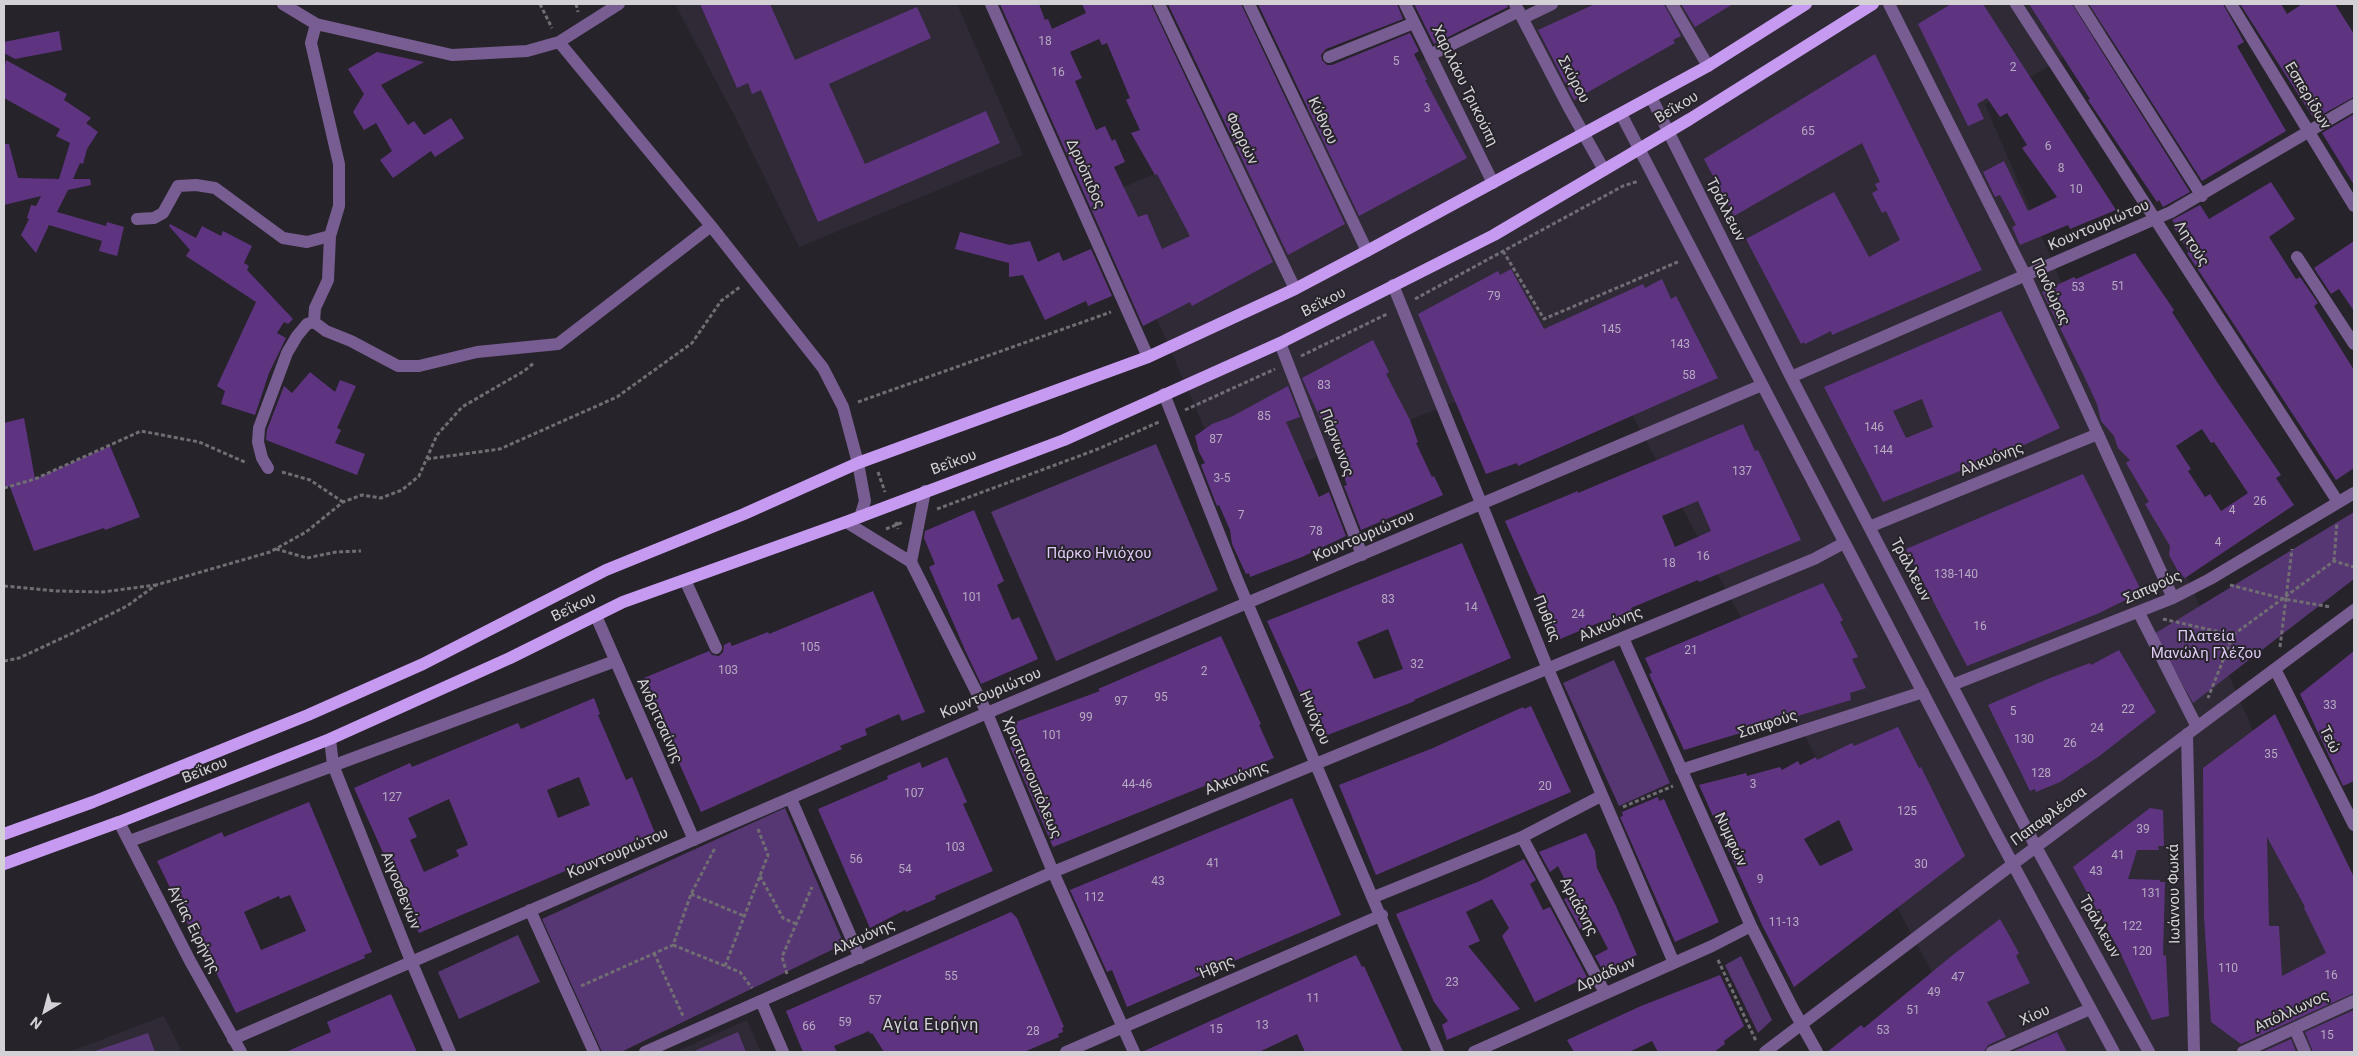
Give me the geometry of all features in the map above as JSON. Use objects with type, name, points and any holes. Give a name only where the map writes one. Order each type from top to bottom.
[{"type":"main road","name":"Βεΐκου","points":[[4,834],[93,802],[308,715],[423,664],[606,570],[744,514],[858,463],[1148,358],[1295,288],[1494,183],[1708,66],[1806,4]]},
{"type":"main road","name":"Βεΐκου","points":[[4,864],[119,822],[330,739],[510,658],[623,602],[860,517],[924,491],[1064,440],[1280,343],[1494,235],[1668,133],[1873,4]]},
{"type":"street","points":[[283,4],[316,24],[452,55],[527,51],[559,42],[619,4]]},
{"type":"street","name":"Δρυόπιδος","points":[[992,4],[1148,358]]},
{"type":"street","name":"Φαρρών","points":[[1159,4],[1295,288]]},
{"type":"street","name":"Κύθνου","points":[[1249,4],[1367,251]]},
{"type":"street","name":"Χαριλάου Τρικούπη","points":[[1405,4],[1494,183]]},
{"type":"street","points":[[1430,55],[1519,11],[1552,4]]},
{"type":"street","points":[[1672,4],[1708,66]]},
{"type":"street","name":"Πανδώρας","points":[[1889,4],[2025,275],[2173,598]]},
{"type":"street","name":"Λητούς","points":[[2016,4],[2338,502]]},
{"type":"street","points":[[2080,4],[2202,196]]},
{"type":"street","name":"Εσπερίδων","points":[[2231,4],[2354,206]]},
{"type":"street","name":"Σκύρου","points":[[1519,11],[1604,170]]},
{"type":"street","points":[[1329,57],[1414,23]]},
{"type":"street","points":[[314,322],[315,308],[328,280],[330,236],[339,206],[339,164],[312,44],[316,24]]},
{"type":"street","points":[[559,42],[711,226],[823,368],[843,407],[858,463],[866,500],[860,517]]},
{"type":"street","name":"Τράλλεων","points":[[1651,97],[1791,377],[1869,527],[2036,847],[2149,1052]]},
{"type":"street","name":"Κουντουριώτου","points":[[1791,377],[2156,220],[2202,196],[2354,105]]},
{"type":"street","points":[[1621,114],[1844,543],[2114,1052]]},
{"type":"street","points":[[137,219],[154,218],[163,214],[178,186],[196,185],[215,188],[283,238],[307,242],[330,236]]},
{"type":"street","points":[[314,322],[326,331],[351,341],[398,366],[419,366],[477,352],[558,344],[711,226]]},
{"type":"street","points":[[2297,257],[2354,344]]},
{"type":"street","name":"Πυθίας","points":[[1393,285],[1548,669],[1674,964]]},
{"type":"street","points":[[268,468],[262,458],[258,442],[259,428],[287,352],[302,330],[314,322]]},
{"type":"street","name":"Πάρνωνος","points":[[1280,343],[1362,555]]},
{"type":"street","name":"Κουντουριώτου","points":[[233,1039],[987,713],[1248,604],[1762,384]]},
{"type":"street","name":"Ηνιόχου","points":[[1164,394],[1248,604],[1382,914],[1438,1052]]},
{"type":"street","name":"Αλκυόνης","points":[[1869,527],[2098,434]]},
{"type":"street","points":[[846,522],[911,562],[924,491]]},
{"type":"street","name":"Σαπφούς","points":[[1952,685],[2173,598],[2210,579],[2354,494]]},
{"type":"street","name":"Αλκυόνης","points":[[645,1052],[1053,872],[1814,559],[1844,543]]},
{"type":"street","name":"Χριστιανουπόλεως","points":[[911,562],[987,713],[1053,872],[1134,1052]]},
{"type":"street","points":[[685,580],[716,648]]},
{"type":"street","name":"Παπαφλέσσα","points":[[1761,1048],[1801,1025],[2013,864],[2354,610]]},
{"type":"street","points":[[2138,613],[2192,731]]},
{"type":"street","name":"Ανδριτσαίνης","points":[[596,616],[694,840]]},
{"type":"street","name":"Νυμφών","points":[[1622,638],[1751,926],[1801,1025],[1818,1052]]},
{"type":"street","points":[[130,841],[615,661]]},
{"type":"street","name":"Τεώ","points":[[2275,669],[2354,825]]},
{"type":"street","name":"Σαπφούς","points":[[1683,776],[1923,692]]},
{"type":"street","name":"Ιωάννου Φωκά","points":[[2192,731],[2194,1052]]},
{"type":"street","name":"Αιγοσθενών","points":[[330,739],[333,765],[410,961],[450,1052]]},
{"type":"street","points":[[1374,897],[1522,837],[1601,796]]},
{"type":"street","points":[[791,798],[860,958]]},
{"type":"street","name":"Αγίας Ειρήνης","points":[[119,822],[190,961],[241,1052]]},
{"type":"street","name":"Αριάδνης","points":[[1522,837],[1605,993]]},
{"type":"street","points":[[530,910],[594,1052]]},
{"type":"street","name":"Ήβης","points":[[1066,1052],[1382,914]]},
{"type":"street","name":"Δρυάδων","points":[[1474,1052],[1674,964],[1751,926]]},
{"type":"street","points":[[761,1001],[783,1052]]},
{"type":"street","name":"Απόλλωνος","points":[[2243,1052],[2354,1001]]},
{"type":"street","name":"Χίου","points":[[1992,1052],[2090,1009]]},
{"type":"street","points":[[2295,1029],[2306,1052]]},
{"type":"path","points":[[540,4],[559,42]]},
{"type":"path","points":[[1503,251],[1544,319],[1682,260]]},
{"type":"path","points":[[426,459],[500,449],[617,397],[692,343],[721,301],[753,278]]},
{"type":"path","points":[[843,407],[1126,306]]},
{"type":"path","points":[[4,586],[57,592],[103,592],[156,584],[276,549],[306,532],[343,502],[362,495],[381,498],[402,490],[418,476],[437,435],[462,407],[524,371],[558,344]]},
{"type":"path","points":[[4,488],[35,480],[141,431],[199,442],[244,462],[310,480],[343,502]]},
{"type":"path","points":[[2208,699],[2232,635],[2334,561],[2338,502]]},
{"type":"path","points":[[2275,669],[2296,527]]},
{"type":"path","points":[[276,549],[307,558],[336,552],[361,551]]},
{"type":"path","points":[[2334,561],[2354,567]]},
{"type":"path","points":[[2210,579],[2284,599],[2354,610]]},
{"type":"path","points":[[4,660],[19,658],[127,606],[156,584]]},
{"type":"path","points":[[2138,613],[2232,635]]},
{"type":"path","points":[[1610,813],[1683,776]]},
{"type":"path","points":[[725,966],[768,855],[752,815]]},
{"type":"path","points":[[672,945],[691,894],[727,826]]},
{"type":"path","points":[[760,876],[783,918],[796,924]]},
{"type":"path","points":[[791,989],[782,957],[810,888],[825,879]]},
{"type":"path","points":[[691,894],[744,916]]},
{"type":"path","points":[[567,993],[672,945],[740,972],[761,1001]]},
{"type":"path","points":[[1712,946],[1761,1048]]},
{"type":"path","points":[[654,953],[691,1032]]},
{"type":"shaded area","points":[[675,4],[957,4],[1023,155],[799,247],[732,111]]},
{"type":"shaded area","points":[[1553,4],[2153,4],[1985,104],[2354,967],[2354,1021],[2350,1052],[1975,1052],[1595,346],[1232,491],[1103,196]]},
{"type":"shaded area","points":[[164,1016],[182,1052],[69,1052]]},
{"type":"shaded area","points":[[747,1020],[761,1052],[675,1052]]},
{"type":"green space","name":"Πάρκο Ηνιόχου","points":[[1156,444],[1218,590],[1056,661],[991,512]]},
{"type":"green space","name":"Πλατεία Μανώλη Γλέζου","points":[[2354,512],[2354,579],[2193,703],[2154,634]]},
{"type":"green space","points":[[1614,660],[1670,783],[1619,806],[1563,683]]},
{"type":"green space","points":[[785,808],[844,944],[621,1052],[602,1052],[542,919]]},
{"type":"green space","points":[[518,935],[540,982],[459,1019],[438,972]]},
{"type":"green space","points":[[1741,956],[1772,1020],[1758,1033],[1725,965]]},
{"type":"green space","points":[[738,1032],[746,1052],[692,1052]]},
{"type":"green space","points":[[148,1033],[155,1052],[92,1052]]},
{"type":"building","points":[[700,4],[770,4],[795,60],[917,7],[931,38],[829,84],[865,164],[986,111],[1000,143],[818,222],[761,90],[752,94],[748,83],[737,88]]},
{"type":"building","points":[[1000,4],[1039,4],[1045,20],[1048,19],[1052,29],[1086,13],[1082,4],[1151,4],[1273,262],[1192,306],[1190,302],[1143,326]],"holes":[[[1099,39],[1102,45],[1107,43],[1130,98],[1126,100],[1140,130],[1131,133],[1155,175],[1157,174],[1190,236],[1162,249],[1147,214],[1138,217],[1114,167],[1125,162],[1115,139],[1112,141],[1105,126],[1096,130],[1075,81],[1082,78],[1070,52]]]},
{"type":"building","points":[[1168,4],[1241,4],[1345,224],[1288,255]]},
{"type":"building","points":[[1258,4],[1397,4],[1403,19],[1326,49],[1321,55],[1322,60],[1327,65],[1332,65],[1410,33],[1419,51],[1414,54],[1427,80],[1425,80],[1467,158],[1359,216]]},
{"type":"building","points":[[1414,4],[1507,4],[1508,7],[1434,44]]},
{"type":"building","points":[[1595,4],[1664,4],[1681,36],[1673,40],[1675,43],[1574,100],[1538,30]]},
{"type":"building","points":[[1681,4],[1733,4],[1695,27]]},
{"type":"building","points":[[1951,4],[1983,4],[2116,210],[2070,229],[2068,225],[2020,245],[2012,227],[2016,225],[2000,195],[1995,197],[1983,172],[2004,161],[2028,211],[2057,197],[2022,148],[2027,145],[2007,113],[2000,117],[1987,98],[1977,104],[1984,119],[1968,126],[1918,24]]},
{"type":"building","points":[[2029,4],[2072,4],[2190,192],[2163,207],[2159,200],[2157,202],[2088,100],[2090,99]]},
{"type":"building","points":[[2089,4],[2223,4],[2244,42],[2237,46],[2286,131],[2202,181]]},
{"type":"building","points":[[2240,4],[2281,4],[2287,14],[2302,4],[2335,4],[2354,34],[2354,97],[2314,119]]},
{"type":"building","points":[[59,31],[62,50],[15,59],[4,53],[4,42]]},
{"type":"building","points":[[377,52],[424,62],[381,85],[408,125],[414,121],[424,135],[451,118],[464,138],[435,157],[431,151],[393,178],[380,160],[392,151],[376,123],[364,130],[353,112],[364,94],[348,69]]},
{"type":"building","points":[[1875,54],[1982,270],[1832,335],[1831,331],[1805,344],[1804,342],[1801,344],[1746,239],[1834,192],[1869,257],[1900,240],[1886,211],[1882,213],[1872,193],[1878,190],[1875,184],[1880,182],[1862,143],[1734,216],[1704,159]]},
{"type":"building","points":[[6,60],[67,94],[64,100],[91,118],[86,123],[98,132],[87,149],[83,164],[80,163],[73,179],[90,179],[91,185],[68,190],[57,212],[106,226],[107,222],[124,227],[117,256],[99,251],[102,241],[49,225],[36,253],[21,235],[29,219],[27,218],[31,205],[36,206],[41,196],[4,205],[4,144],[9,144],[18,178],[59,179],[70,143],[56,136],[60,129],[4,98]]},
{"type":"building","points":[[2354,114],[2354,185],[2322,133]]},
{"type":"building","points":[[2271,182],[2295,219],[2269,237],[2296,279],[2300,277],[2318,303],[2314,306],[2354,370],[2354,468],[2336,480],[2187,253],[2189,252],[2174,228],[2176,226],[2172,220],[2200,205],[2209,219]]},
{"type":"building","points":[[170,224],[196,238],[202,226],[221,236],[223,231],[252,246],[244,263],[249,266],[247,270],[293,319],[288,324],[284,322],[277,333],[286,338],[269,373],[255,415],[221,404],[225,391],[217,386],[256,302],[186,256],[190,250],[169,226]]},
{"type":"building","points":[[960,232],[1010,245],[1030,241],[1038,262],[1059,252],[1063,261],[1091,249],[1112,296],[1088,306],[1086,301],[1045,320],[1023,275],[1009,277],[1009,263],[955,249]]},
{"type":"building","points":[[2354,241],[2354,311],[2339,289],[2331,294],[2314,268]]},
{"type":"building","points":[[2135,253],[2174,310],[2172,312],[2217,382],[2281,475],[2276,478],[2294,505],[2185,578],[2179,573],[2169,555],[2170,546],[2145,504],[2149,502],[2126,463],[2130,460],[2118,448],[2114,436],[2101,421],[2097,404],[2042,292],[2074,277],[2076,279]],"holes":[[[2202,429],[2211,443],[2214,442],[2248,493],[2221,511],[2210,494],[2205,497],[2188,471],[2191,469],[2176,446]]]},
{"type":"building","points":[[1511,269],[1544,329],[1643,284],[1645,288],[1662,279],[1671,299],[1676,296],[1718,378],[1518,466],[1517,463],[1486,474],[1418,314],[1498,271],[1500,275]]},
{"type":"building","points":[[2001,311],[2060,428],[2022,446],[1883,502],[1824,387]],"holes":[[[1922,399],[1933,427],[1906,438],[1893,411]]]},
{"type":"building","points":[[1373,340],[1389,372],[1386,374],[1410,420],[1418,442],[1416,443],[1443,495],[1361,530],[1344,486],[1347,485],[1337,456],[1302,378]]},
{"type":"building","points":[[310,372],[335,392],[340,380],[356,386],[337,428],[341,430],[335,443],[365,454],[357,475],[266,440],[267,430],[284,386],[292,393]]},
{"type":"building","points":[[1288,386],[1300,417],[1286,422],[1319,497],[1329,492],[1346,536],[1302,557],[1250,577],[1249,573],[1246,574],[1232,544],[1230,530],[1213,496],[1201,465],[1205,463],[1199,452],[1195,436],[1212,424],[1231,417]]},
{"type":"building","points":[[24,418],[35,479],[110,446],[140,517],[105,530],[104,528],[34,551],[10,487],[4,485],[4,423]]},
{"type":"building","points":[[1743,424],[1755,451],[1758,450],[1801,540],[1699,582],[1698,580],[1631,608],[1632,611],[1604,623],[1603,621],[1558,640],[1505,521],[1578,491],[1578,493]],"holes":[[[1698,501],[1711,531],[1675,547],[1662,516]]]},
{"type":"building","points":[[2083,474],[2142,592],[2097,614],[1967,666],[1906,549]]},
{"type":"building","points":[[974,510],[1004,581],[997,585],[1012,620],[1019,617],[1038,659],[981,684],[929,567],[935,564],[924,538],[925,531]]},
{"type":"building","points":[[1462,543],[1511,658],[1415,701],[1320,738],[1267,621]],"holes":[[[1388,629],[1403,669],[1374,679],[1357,642]]]},
{"type":"building","points":[[1823,583],[1843,620],[1840,622],[1858,657],[1852,659],[1866,688],[1850,693],[1851,700],[1684,750],[1649,674],[1652,673],[1645,658]]},
{"type":"building","points":[[873,591],[925,712],[902,721],[899,714],[865,729],[867,735],[840,746],[842,749],[701,812],[650,698],[653,696],[644,678],[709,651],[712,655],[719,656],[723,652],[724,645],[730,642],[732,646],[768,632],[769,634]]},
{"type":"building","points":[[1221,636],[1261,724],[1259,725],[1274,758],[1053,847],[1010,747],[1012,746],[1005,726],[1100,691],[1098,689]]},
{"type":"building","points":[[2119,650],[2156,712],[2098,757],[2060,782],[2036,792],[2035,789],[2030,791],[1988,705],[2050,678],[2090,663],[2091,665]]},
{"type":"building","points":[[2354,651],[2354,781],[2343,786],[2300,694]]},
{"type":"building","points":[[594,698],[600,714],[598,715],[626,780],[632,777],[655,833],[419,933],[354,788],[410,763],[412,767],[518,723],[521,729]],"holes":[[[579,777],[590,805],[558,818],[547,790]],[[449,799],[468,845],[456,850],[459,856],[424,872],[410,840],[417,837],[408,818]]]},
{"type":"building","points":[[1531,706],[1571,792],[1376,875],[1339,785],[1433,748],[1523,707],[1524,709]]},
{"type":"building","points":[[2275,714],[2354,877],[2354,993],[2241,1044],[2211,1022],[2204,917],[2203,768]],"holes":[[[2267,837],[2305,907],[2326,953],[2282,976],[2279,926],[2269,926]]]},
{"type":"building","points":[[1898,727],[1919,768],[1921,767],[1965,856],[1794,987],[1762,925],[1699,785],[1746,773],[1747,776],[1780,767],[1782,770],[1798,761],[1800,765],[1816,757],[1817,760],[1852,743],[1854,746]],"holes":[[[1839,820],[1853,850],[1820,866],[1804,839]]]},
{"type":"building","points":[[947,757],[967,802],[963,804],[993,871],[935,896],[936,899],[906,912],[905,910],[870,928],[818,809],[888,779],[887,776],[920,762],[922,768]]},
{"type":"building","points":[[1658,797],[1659,801],[1664,799],[1719,922],[1675,942],[1620,817],[1623,816],[1622,812]]},
{"type":"building","points":[[1292,798],[1341,915],[1127,1007],[1112,970],[1107,972],[1070,890]]},
{"type":"building","points":[[309,802],[372,952],[364,955],[365,958],[236,1013],[211,962],[209,963],[202,946],[199,947],[157,861],[222,832],[224,837]],"holes":[[[290,895],[306,931],[261,950],[244,912],[279,896],[280,899]]]},
{"type":"building","points":[[2150,808],[2163,810],[2164,846],[2158,846],[2159,850],[2137,850],[2128,879],[2160,880],[2160,882],[2165,882],[2163,955],[2166,956],[2169,1016],[2152,1020],[2119,950],[2073,867]]},
{"type":"building","points":[[1586,833],[1595,851],[1597,868],[1637,955],[1603,971],[1595,956],[1608,949],[1594,922],[1580,929],[1564,899],[1573,896],[1558,866],[1550,872],[1539,852]]},
{"type":"building","points":[[1524,859],[1536,880],[1530,884],[1543,910],[1550,907],[1587,977],[1535,1002],[1502,936],[1509,928],[1492,899],[1466,912],[1480,941],[1468,946],[1520,1009],[1447,1040],[1442,1025],[1448,1021],[1434,1002],[1396,914],[1480,881]]},
{"type":"building","points":[[1011,912],[1017,918],[1064,1027],[1062,1028],[1063,1032],[1058,1034],[1059,1037],[1024,1052],[884,1052],[869,1031],[834,1046],[837,1052],[803,1052],[786,1011]]},
{"type":"building","points":[[2000,919],[2019,953],[2016,956],[2030,983],[1987,1002],[2006,1037],[1988,1045],[1984,1052],[1827,1052],[1861,1025],[1864,1028]]},
{"type":"building","points":[[1356,955],[1362,967],[1364,966],[1403,1052],[1305,1052],[1297,1034],[1259,1052],[1142,1052]]},
{"type":"building","points":[[1720,975],[1744,1026],[1724,1041],[1725,1044],[1714,1052],[1658,1052],[1652,1041],[1629,1052],[1574,1052],[1567,1040],[1641,1006]]},
{"type":"building","points":[[391,994],[417,1052],[286,1052],[331,1032],[327,1022]]},
{"type":"building","points":[[2354,1010],[2354,1052],[2313,1052],[2305,1032]]},
{"type":"building","points":[[2057,1032],[2067,1052],[2012,1052]]},
{"type":"building","points":[[2291,1039],[2296,1052],[2262,1052]]},
{"type":"district","name":"Αγία Ειρήνη","points":[[931,1026]]}]
